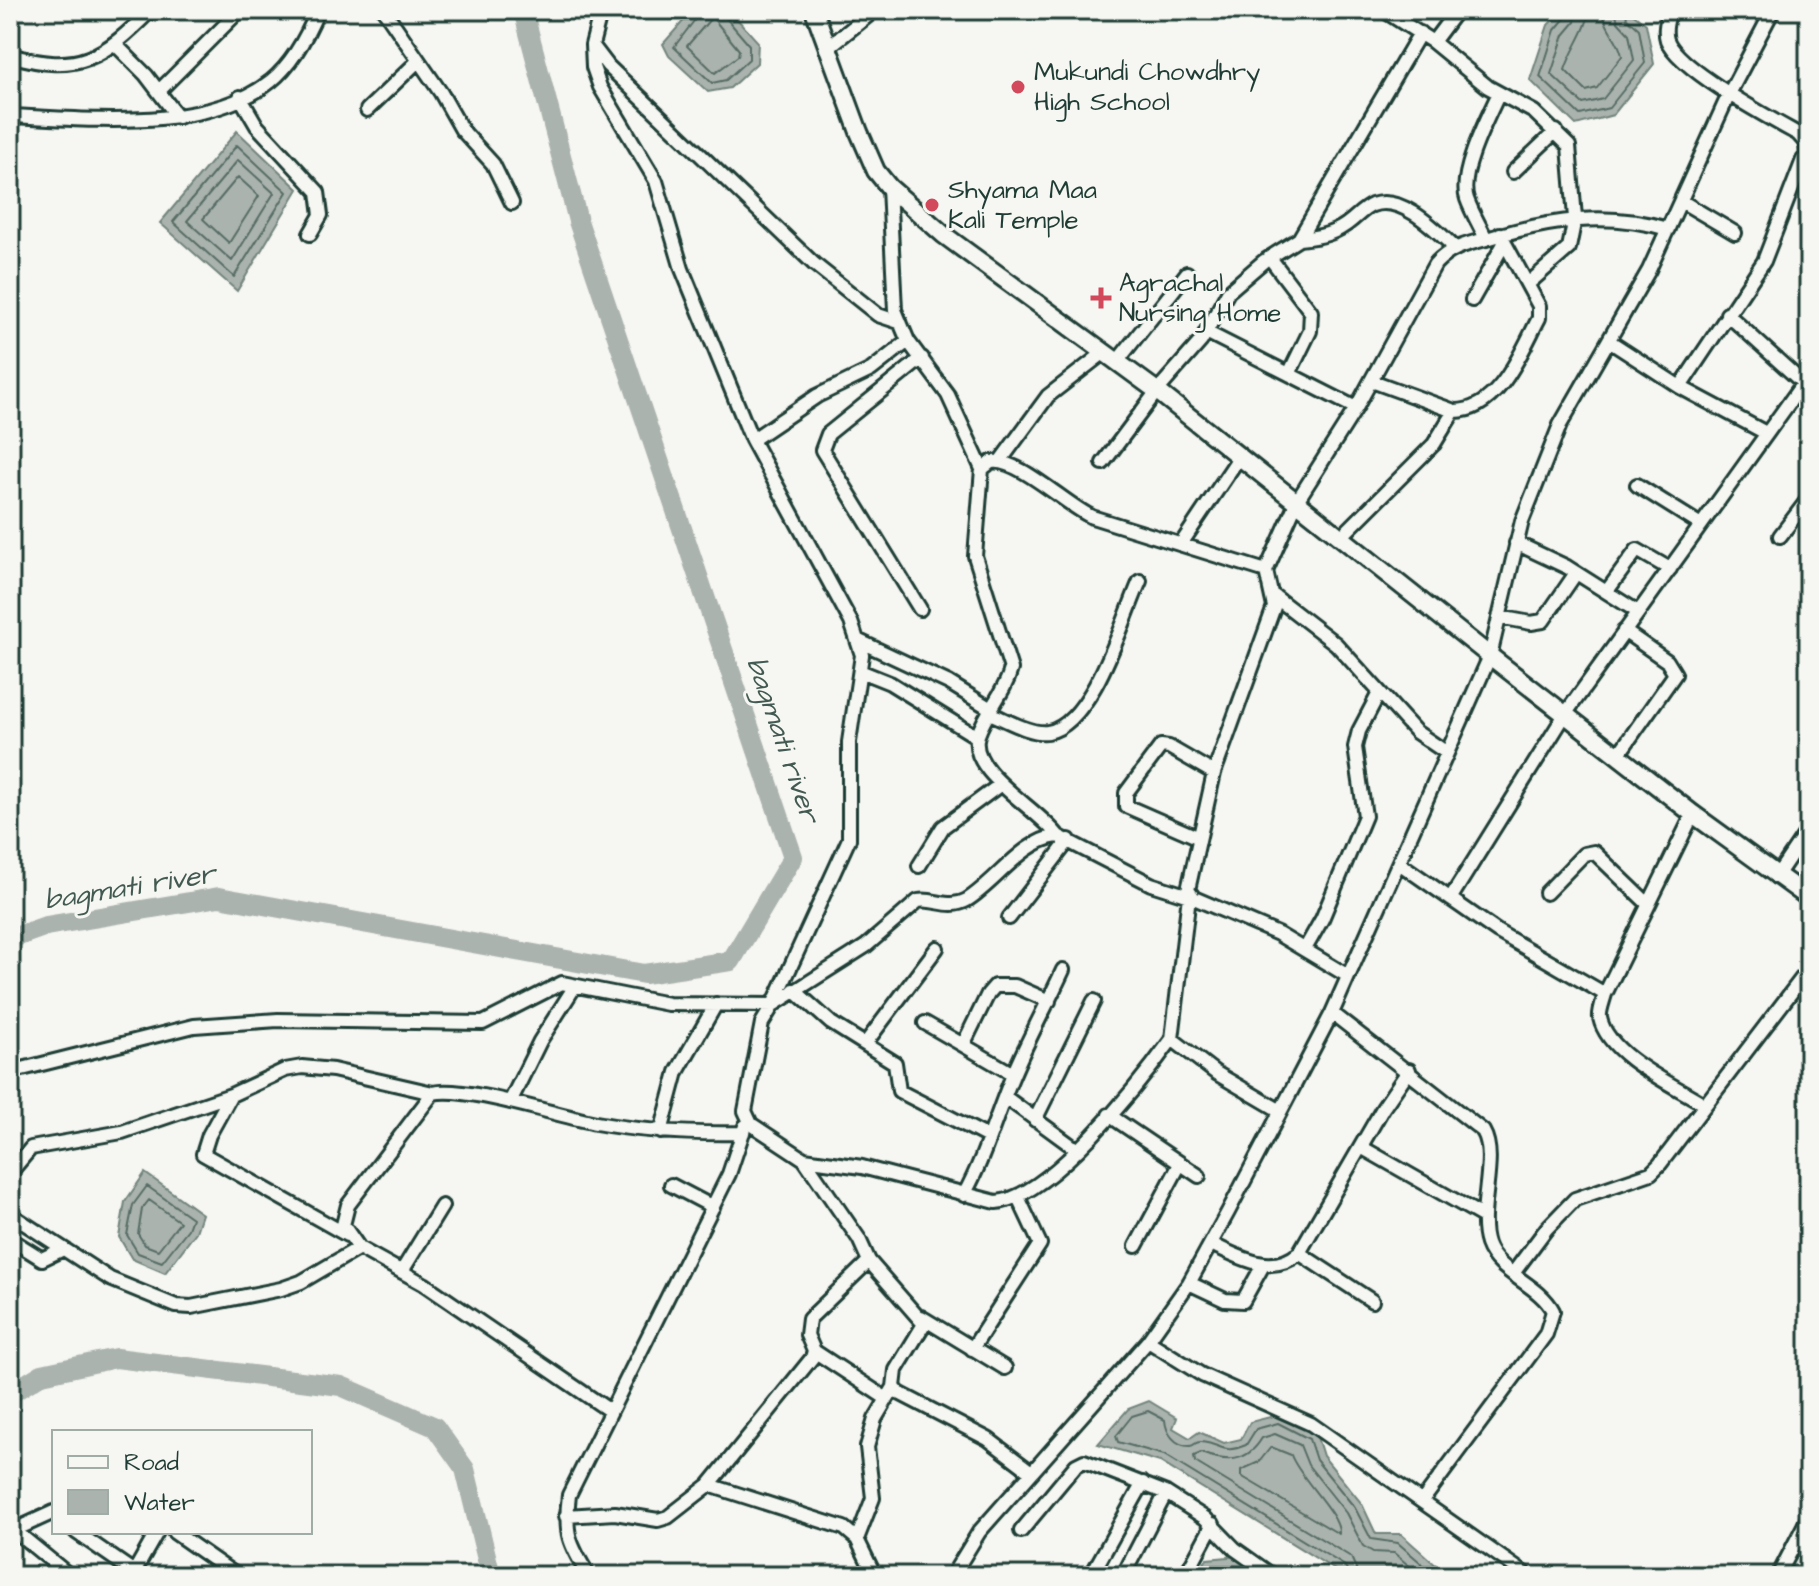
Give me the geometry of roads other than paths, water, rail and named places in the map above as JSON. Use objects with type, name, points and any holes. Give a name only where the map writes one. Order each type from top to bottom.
[{"type":"main road","points":[[814,10],[826,49],[876,171],[889,187],[944,235],[1109,359],[1157,391],[1693,814],[1809,898]]},
{"type":"street","points":[[10,55],[47,64],[73,63],[103,53],[151,10]]},
{"type":"street","points":[[160,90],[240,10]]},
{"type":"street","points":[[10,116],[101,120],[178,117],[240,97],[272,80],[283,69],[318,10]]},
{"type":"street","points":[[384,10],[462,130],[493,164],[512,203]]},
{"type":"street","points":[[589,1576],[569,1544],[566,1516],[569,1495],[713,1207],[747,1119],[746,1099],[762,1023],[849,839],[849,742],[862,655],[859,641],[752,440],[682,269],[656,181],[600,87],[593,67],[592,45],[601,10]]},
{"type":"street","points":[[826,49],[875,10]]},
{"type":"street","points":[[1383,10],[1433,42],[1468,74],[1534,112],[1569,146],[1573,161],[1575,218],[1566,253],[1529,283]]},
{"type":"street","points":[[1433,42],[1457,10]]},
{"type":"street","points":[[1670,10],[1665,30],[1675,53],[1695,71],[1798,134],[1806,143],[1809,155],[1803,160],[1764,261],[1680,387]]},
{"type":"street","points":[[952,1576],[979,1532],[1148,1341],[1189,1283],[1211,1244],[1332,1013],[1490,656],[1516,543],[1560,425],[1668,229],[1730,92],[1773,10]]},
{"type":"street","points":[[1299,239],[1420,33]]},
{"type":"street","points":[[115,44],[160,90],[178,117]]},
{"type":"street","points":[[592,45],[634,92],[814,264],[878,315],[899,322]]},
{"type":"street","points":[[367,110],[418,61]]},
{"type":"street","points":[[1486,239],[1466,198],[1465,188],[1477,142],[1499,93]]},
{"type":"street","points":[[240,97],[257,126],[322,199],[321,215],[310,234]]},
{"type":"street","points":[[1513,172],[1556,131]]},
{"type":"street","points":[[889,187],[892,292],[899,322],[908,341],[948,395],[982,469],[975,556],[1011,669],[1008,683],[977,737],[978,756],[1001,784],[1042,815],[1063,838],[1118,869],[1189,896],[1305,949],[1348,976]]},
{"type":"street","points":[[1681,201],[1735,233]]},
{"type":"street","points":[[1103,463],[1206,332],[1228,292],[1299,239],[1333,233],[1370,205],[1379,204],[1403,208],[1425,220],[1454,247]]},
{"type":"street","points":[[1279,1110],[1216,1073],[1172,1039],[1170,1031],[1197,837],[1214,773],[1274,607],[1266,571],[1297,501],[1372,381],[1435,264],[1454,247],[1503,238],[1575,218],[1644,222],[1668,229]]},
{"type":"street","points":[[1372,381],[1454,411],[1464,411],[1479,403],[1509,373],[1539,318],[1539,306],[1503,238]]},
{"type":"street","points":[[1472,300],[1503,238]]},
{"type":"street","points":[[1270,258],[1311,312],[1310,331],[1289,374]]},
{"type":"street","points":[[982,469],[1001,460],[1041,403],[1109,359],[1187,273]]},
{"type":"street","points":[[1450,899],[1566,713],[1806,379],[1727,314]]},
{"type":"street","points":[[1206,332],[1356,408]]},
{"type":"street","points":[[752,440],[817,396],[871,370],[908,341]]},
{"type":"street","points":[[1609,341],[1680,387],[1766,433]]},
{"type":"street","points":[[920,609],[822,450],[828,434],[922,358]]},
{"type":"street","points":[[1342,536],[1434,444],[1454,411]]},
{"type":"street","points":[[1181,544],[1240,456]]},
{"type":"street","points":[[1001,460],[1092,517],[1266,571]]},
{"type":"street","points":[[1637,485],[1701,525]]},
{"type":"street","points":[[1780,536],[1809,498]]},
{"type":"street","points":[[1516,543],[1576,573],[1638,612]]},
{"type":"street","points":[[1607,591],[1637,550],[1670,569]]},
{"type":"street","points":[[1499,617],[1531,623],[1543,621],[1576,573]]},
{"type":"street","points":[[859,641],[949,683],[990,711],[1038,732],[1056,729],[1076,715],[1092,693],[1140,581]]},
{"type":"street","points":[[1274,596],[1336,644],[1416,732],[1447,753]]},
{"type":"street","points":[[1618,755],[1675,674],[1667,661],[1624,631]]},
{"type":"street","points":[[860,671],[890,683],[977,737]]},
{"type":"street","points":[[1305,949],[1322,919],[1365,816],[1355,747],[1359,731],[1379,693]]},
{"type":"street","points":[[1197,837],[1126,806],[1126,793],[1161,746],[1169,747],[1214,773]]},
{"type":"street","points":[[919,866],[952,818],[1001,784]]},
{"type":"street","points":[[1693,814],[1605,994],[1600,1016],[1616,1047],[1704,1104]]},
{"type":"street","points":[[1776,877],[1809,828]]},
{"type":"street","points":[[1009,918],[1063,838]]},
{"type":"street","points":[[10,1072],[194,1026],[321,1019],[470,1025],[502,1016],[553,985],[575,986],[668,1004],[773,1005],[866,946],[918,901],[947,905],[967,899],[1041,841],[1063,838]]},
{"type":"street","points":[[1546,893],[1577,860],[1594,852],[1647,903]]},
{"type":"street","points":[[1399,863],[1543,961],[1605,994]]},
{"type":"street","points":[[865,1044],[937,948]]},
{"type":"street","points":[[1514,1272],[1547,1228],[1575,1199],[1651,1173],[1660,1164],[1809,969]]},
{"type":"street","points":[[964,1195],[981,1164],[988,1137],[1013,1074],[1063,970]]},
{"type":"street","points":[[510,1102],[540,1041],[575,986]]},
{"type":"street","points":[[963,1045],[995,986],[1015,986],[1049,1001]]},
{"type":"street","points":[[794,990],[831,1023],[895,1063],[899,1091],[988,1137]]},
{"type":"street","points":[[1035,1120],[1094,1001]]},
{"type":"street","points":[[661,1132],[677,1072],[716,1004]]},
{"type":"street","points":[[1332,1013],[1409,1070],[1487,1137],[1484,1217],[1488,1246],[1549,1303],[1553,1319],[1500,1401],[1423,1500]]},
{"type":"street","points":[[925,1023],[1013,1074]]},
{"type":"street","points":[[804,1159],[862,1167],[996,1202],[1018,1197],[1044,1181],[1076,1149],[1141,1082],[1172,1039]]},
{"type":"street","points":[[10,1173],[31,1148],[122,1132],[231,1095],[285,1070],[302,1067],[333,1070],[433,1093],[510,1102],[595,1123],[661,1132],[743,1133]]},
{"type":"street","points":[[1211,1244],[1262,1267],[1292,1259],[1299,1253],[1409,1070]]},
{"type":"street","points":[[347,1235],[343,1225],[348,1205],[433,1093]]},
{"type":"street","points":[[231,1095],[209,1135],[203,1154],[347,1235],[359,1248],[402,1271],[525,1350],[561,1379],[610,1411]]},
{"type":"street","points":[[1005,1097],[1076,1149]]},
{"type":"street","points":[[1109,1115],[1199,1176]]},
{"type":"street","points":[[747,1119],[804,1159],[859,1239],[869,1261],[921,1317],[1005,1368]]},
{"type":"street","points":[[1361,1147],[1484,1217]]},
{"type":"street","points":[[1136,1246],[1180,1164]]},
{"type":"street","points":[[671,1185],[713,1207]]},
{"type":"street","points":[[972,1349],[1040,1244],[1018,1197]]},
{"type":"street","points":[[402,1271],[442,1206]]},
{"type":"street","points":[[10,1214],[110,1279],[157,1300],[191,1307],[301,1282],[359,1248]]},
{"type":"street","points":[[10,1239],[42,1259],[61,1250]]},
{"type":"street","points":[[1299,1253],[1372,1301]]},
{"type":"street","points":[[869,1261],[809,1319],[807,1335],[814,1351],[887,1399]]},
{"type":"street","points":[[1189,1283],[1225,1300],[1243,1301],[1262,1267]]},
{"type":"street","points":[[857,1539],[873,1498],[867,1447],[875,1419],[894,1387],[896,1370],[924,1324],[921,1317]]},
{"type":"street","points":[[1148,1341],[1202,1375],[1311,1424],[1528,1576]]},
{"type":"street","points":[[566,1516],[615,1513],[658,1520],[668,1517],[709,1485],[814,1351]]},
{"type":"street","points":[[894,1387],[907,1399],[948,1416],[988,1439],[1030,1471]]},
{"type":"street","points":[[1021,1531],[1076,1465],[1084,1461],[1166,1493],[1213,1524],[1235,1549],[1273,1576]]},
{"type":"street","points":[[1092,1574],[1143,1483]]},
{"type":"street","points":[[709,1485],[821,1518],[844,1528],[857,1539],[875,1576]]},
{"type":"street","points":[[1123,1576],[1166,1493]]},
{"type":"street","points":[[12,1532],[52,1515]]},
{"type":"street","points":[[1778,1576],[1809,1516]]},
{"type":"street","points":[[1185,1576],[1213,1524]]},
{"type":"street","points":[[12,1532],[70,1576]]},
{"type":"street","points":[[79,1534],[133,1574],[156,1534]]},
{"type":"street","points":[[177,1534],[237,1576]]},
{"type":"water","points":[[693,10],[729,10],[758,42],[757,63],[730,88],[708,92],[669,56],[663,44]]},
{"type":"water","points":[[1562,10],[1629,10],[1646,24],[1654,64],[1613,115],[1576,125],[1530,80],[1548,25]]},
{"type":"water","points":[[237,131],[298,189],[237,291],[160,223]]},
{"type":"water","points":[[145,1173],[202,1214],[196,1232],[165,1273],[132,1259],[119,1237],[125,1202]]},
{"type":"water","points":[[1149,1401],[1177,1418],[1173,1428],[1190,1438],[1199,1432],[1224,1443],[1241,1439],[1250,1422],[1278,1415],[1316,1434],[1323,1456],[1362,1504],[1376,1534],[1401,1534],[1448,1576],[1345,1576],[1160,1462],[1098,1444],[1128,1409]]},
{"type":"water","points":[[1239,1556],[1267,1576],[1196,1576],[1207,1559]]},
{"type":"waterway","name":"bagmati river","points":[[10,939],[46,926],[219,897],[644,974],[731,961],[793,857],[578,221],[523,10]]},
{"type":"waterway","name":"bagmati river","points":[[10,1394],[42,1374],[116,1358],[341,1386],[435,1427],[465,1469],[491,1576]]},
{"type":"place","name":"Mukundi Chowdhry High School","points":[[1018,87]]},
{"type":"place","name":"Shyama Maa Kali Temple","points":[[932,205]]},
{"type":"place","name":"Agrachal Nursing Home","points":[[1101,298]]}]
